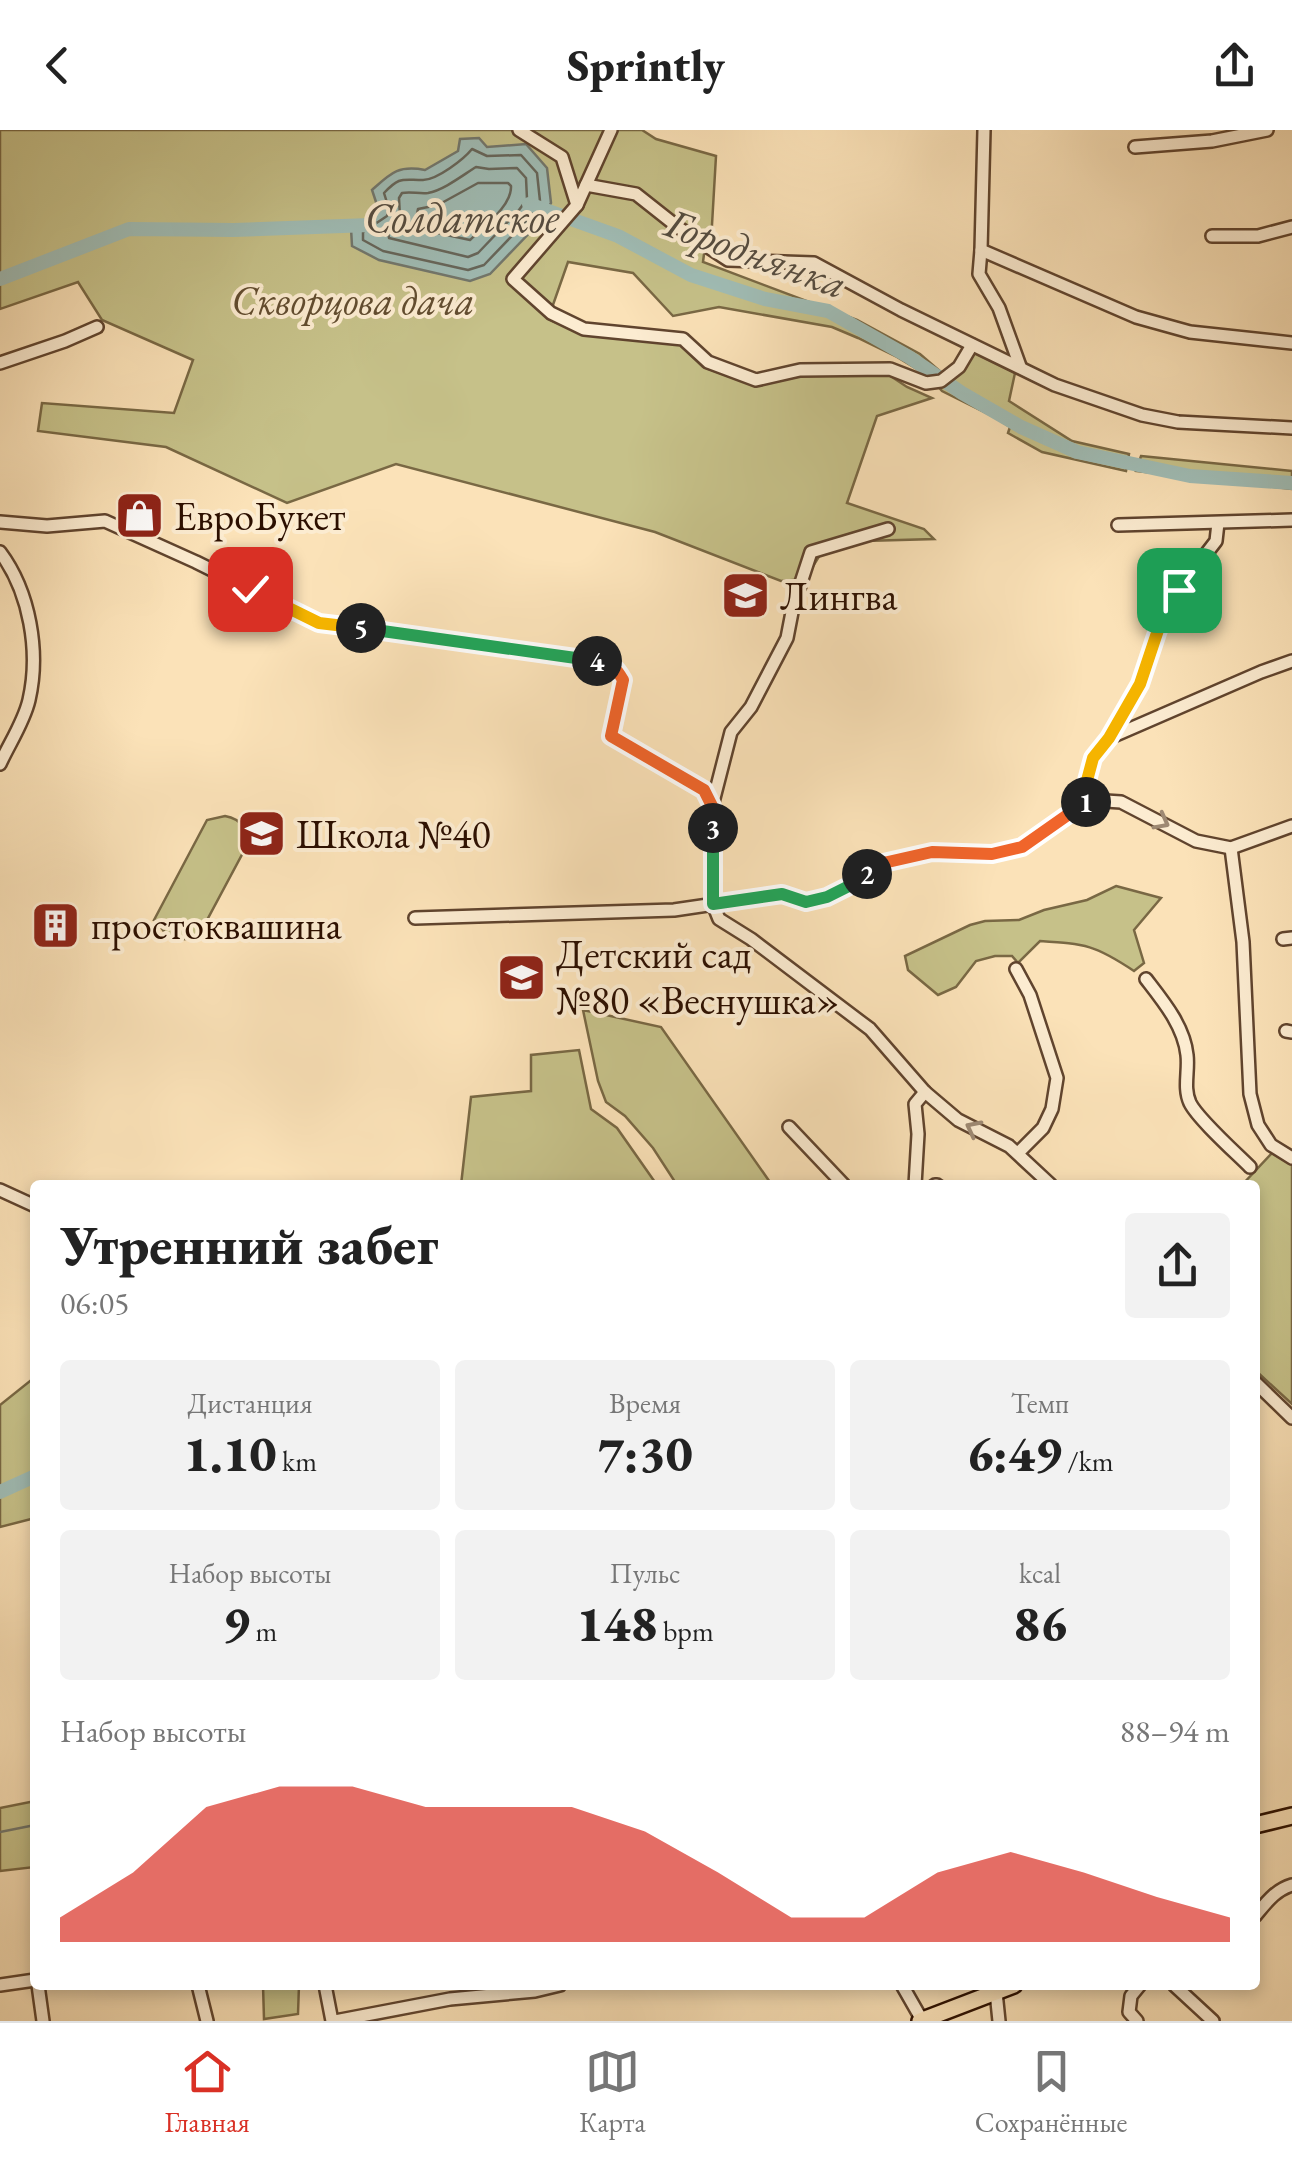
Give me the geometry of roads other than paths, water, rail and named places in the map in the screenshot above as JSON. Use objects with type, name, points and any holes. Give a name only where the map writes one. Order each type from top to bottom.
[{"type":"main road","points":[[1260,1825],[1292,1816]]},
{"type":"main road","points":[[921,2020],[1001,1990]]},
{"type":"street","points":[[519,130],[562,156],[577,205]]},
{"type":"street","points":[[611,130],[577,205],[513,279],[550,313],[584,329],[683,339],[708,362],[756,380],[800,370],[890,369],[926,383],[941,381],[959,367],[972,345]]},
{"type":"street","points":[[984,130],[980,274],[999,308],[1020,366]]},
{"type":"street","points":[[1134,147],[1212,141],[1267,130]]},
{"type":"street","points":[[586,185],[636,194],[728,260],[814,264],[1054,384],[1178,422],[1292,428]]},
{"type":"street","points":[[1212,236],[1258,236],[1292,227]]},
{"type":"street","points":[[981,250],[1136,317],[1190,332],[1292,342]]},
{"type":"street","points":[[0,362],[97,327]]},
{"type":"street","points":[[1118,525],[1292,520]]},
{"type":"street","points":[[0,522],[47,526],[105,521],[319,623],[606,662],[616,668],[623,680],[611,736],[704,790],[712,806]]},
{"type":"street","points":[[1090,800],[1085,788],[1093,758],[1140,684],[1158,630],[1179,590],[1216,541],[1218,523]]},
{"type":"street","points":[[888,529],[811,552],[787,638],[751,707],[731,732],[712,806],[713,904],[720,919],[751,938],[870,1029],[926,1092],[958,1120],[1008,1146],[1046,1180]]},
{"type":"street","points":[[0,552],[20,590],[33,636],[33,674],[28,704],[0,764]]},
{"type":"street","points":[[1109,738],[1292,661]]},
{"type":"street","points":[[415,918],[674,910],[782,894],[806,902],[827,897],[857,882],[879,864],[932,852],[992,854],[1022,847],[1090,800],[1122,802],[1196,841],[1230,848],[1292,826]]},
{"type":"street","points":[[1230,848],[1243,942],[1250,1094],[1258,1124],[1271,1145],[1292,1158]]},
{"type":"street","points":[[1016,969],[1030,995],[1057,1078],[1052,1109],[1042,1128],[1018,1153]]},
{"type":"street","points":[[1146,979],[1181,1032],[1188,1056],[1190,1103],[1250,1167]]},
{"type":"street","points":[[916,1180],[915,1104],[926,1092]]},
{"type":"street","points":[[789,1127],[839,1180]]},
{"type":"street","points":[[0,1190],[30,1204]]},
{"type":"street","points":[[1260,1387],[1292,1418]]},
{"type":"street","points":[[1260,1910],[1282,1888],[1292,1886]]},
{"type":"street","points":[[0,1984],[30,1982]]},
{"type":"street","points":[[37,1990],[43,2021]]},
{"type":"street","points":[[199,1990],[207,2021]]},
{"type":"street","points":[[326,1990],[333,2021],[448,1992],[538,1990]]},
{"type":"street","points":[[905,1990],[921,2020]]},
{"type":"street","points":[[1136,1990],[1128,2012],[1136,2021]]},
{"type":"street","points":[[1180,1990],[1214,2021]]},
{"type":"street","points":[[996,1992],[999,2021]]},
{"type":"water","name":"Солдатское","points":[[479,138],[487,147],[526,144],[547,168],[551,203],[538,224],[490,274],[470,281],[379,260],[352,246],[351,228],[379,211],[372,190],[384,179],[401,170],[425,170],[458,151],[460,139]]},
{"type":"waterway","name":"Городнянка","points":[[529,204],[618,236],[691,275],[765,299],[828,311],[1021,427],[1077,452],[1190,476],[1292,483]]},
{"type":"waterway","name":"Городнянка","points":[[0,279],[129,229],[370,225]]},
{"type":"waterway","points":[[0,1492],[30,1478]]},
{"type":"waterway","points":[[0,1832],[30,1826]]},
{"type":"place","name":"ЕвроБукет","points":[[139,516]]},
{"type":"place","name":"Лингва","points":[[745,596]]},
{"type":"place","name":"Школа №40","points":[[261,834]]},
{"type":"place","name":"простоквашина","points":[[56,925]]},
{"type":"place","name":"Детский сад №80 «Веснушка»","points":[[521,977]]},
{"type":"park label","name":"Скворцова дача","points":[[353,300]]}]
